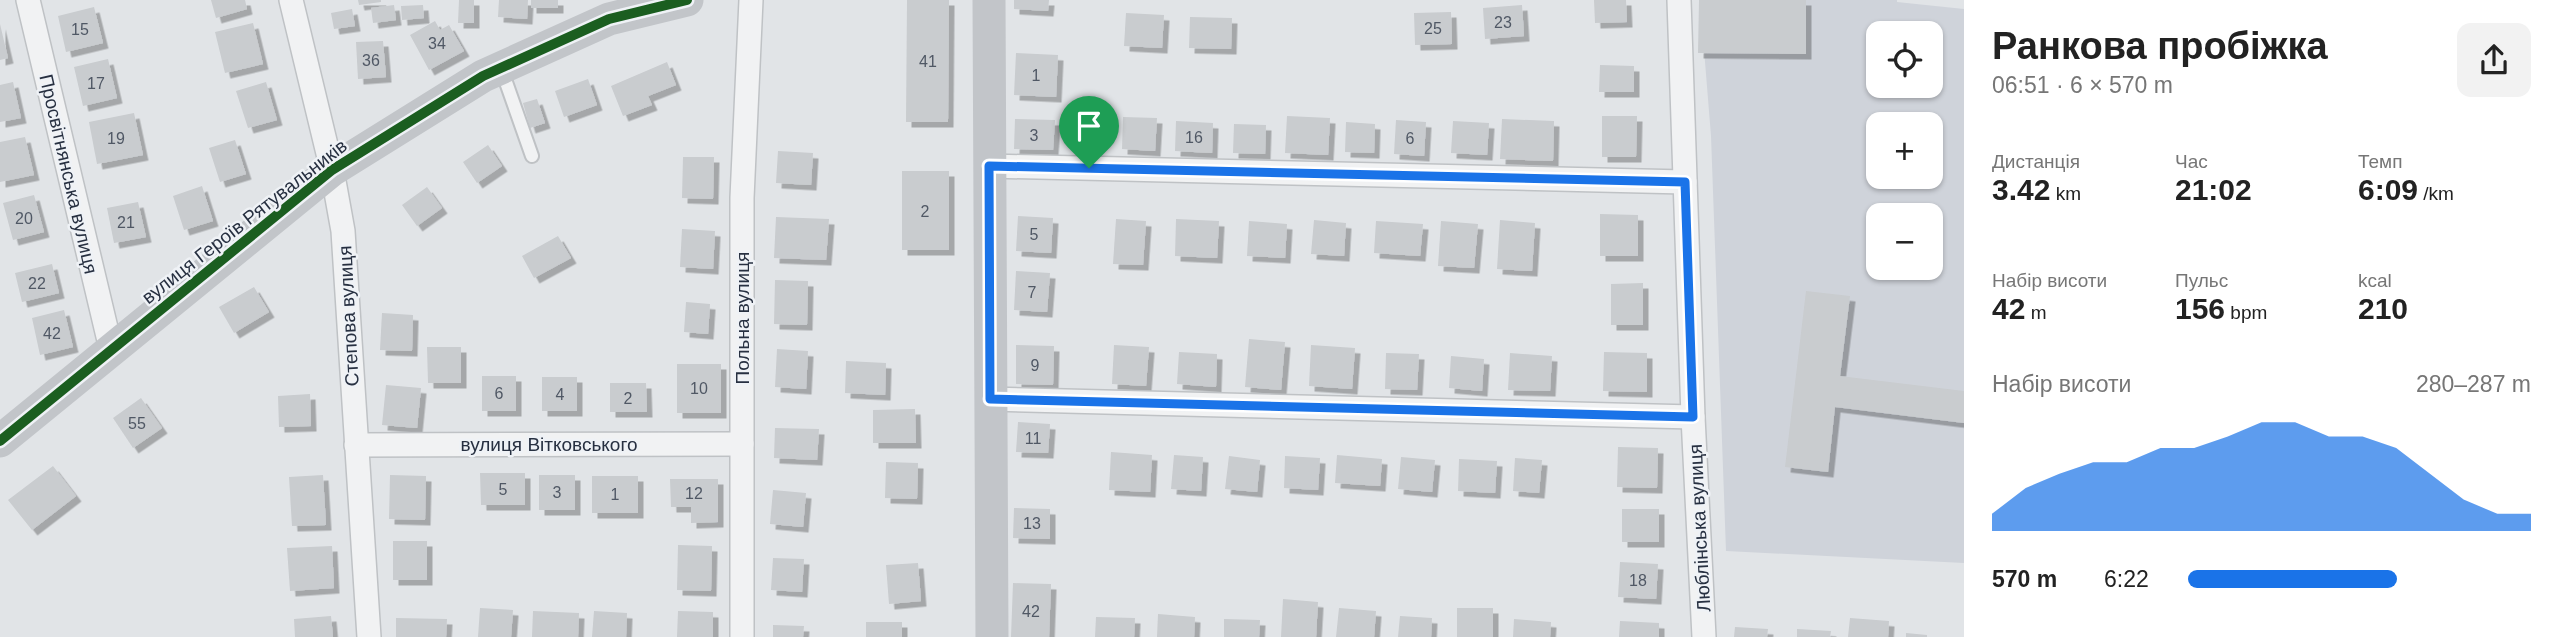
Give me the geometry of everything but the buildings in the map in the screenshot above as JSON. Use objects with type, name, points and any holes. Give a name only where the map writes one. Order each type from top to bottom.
[{"type":"street","name":"Просвітнянська вулиця","points":[[28,0],[111,349]]},
{"type":"street","name":"Степова вулиця","points":[[292,0],[332,170],[343,230],[369,637]]},
{"type":"street","name":"вулиця Героїв Рятувальників","points":[[0,442],[332,170],[483,76],[608,10],[687,0]]},
{"type":"street","name":"Польна вулиця","points":[[743,637],[742,198],[751,0]]},
{"type":"street","points":[[989,0],[992,637]]},
{"type":"street","name":"Люблінська вулиця","points":[[1679,0],[1693,417],[1704,637]]},
{"type":"street","points":[[989,166],[1685,182]]},
{"type":"street","points":[[990,399],[1693,417]]},
{"type":"street","name":"вулиця Вітковського","points":[[356,445],[742,444]]},
{"type":"lane","points":[[501,68],[532,156]]},
{"type":"shaded area","points":[[1700,0],[1897,0],[1964,9],[1964,563],[1726,551],[1711,136]]},
{"type":"cycle path","points":[[0,441],[332,170],[483,76],[609,19],[687,0]]},
{"type":"cycle path","points":[[989,166],[1685,182]]},
{"type":"cycle path","points":[[990,399],[1693,417]]},
{"type":"route","points":[[989,166],[1089,168],[1685,182],[1693,417],[990,399],[989,166]]}]
